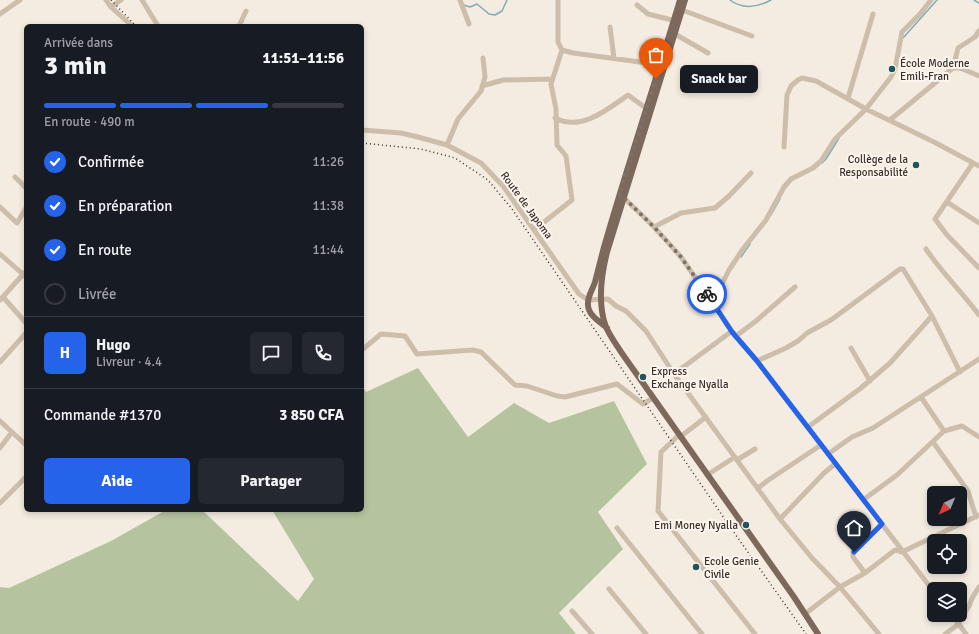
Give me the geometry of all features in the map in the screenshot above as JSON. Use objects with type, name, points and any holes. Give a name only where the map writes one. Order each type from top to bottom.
[{"type":"main road","points":[[621,196],[663,65],[676,21],[680,0]]},
{"type":"main road","points":[[686,0],[676,21],[675,34],[647,108],[600,268],[588,300],[588,306],[589,310],[607,328],[621,352],[818,634]]},
{"type":"main road","points":[[600,268],[601,298],[607,328]]},
{"type":"street","points":[[0,14],[20,0]]},
{"type":"street","points":[[106,0],[111,7],[130,24]]},
{"type":"street","points":[[111,7],[121,0]]},
{"type":"street","points":[[142,0],[157,24]]},
{"type":"street","points":[[460,0],[469,24]]},
{"type":"street","points":[[534,230],[572,200],[566,156],[557,145],[555,100],[551,84],[562,50],[558,42],[558,0]]},
{"type":"street","points":[[713,302],[729,270],[743,249],[766,220],[784,187],[791,179],[813,168],[821,161],[835,139],[866,109],[891,78],[895,69],[902,32],[920,14],[931,0]]},
{"type":"street","points":[[637,5],[648,14],[676,21]]},
{"type":"street","points":[[682,10],[752,36]]},
{"type":"street","points":[[240,24],[246,11]]},
{"type":"street","points":[[848,98],[873,14]]},
{"type":"street","points":[[610,27],[614,58]]},
{"type":"street","points":[[890,120],[953,68],[958,48],[975,37],[979,31]]},
{"type":"street","points":[[675,34],[708,53]]},
{"type":"street","points":[[562,50],[572,53],[663,65]]},
{"type":"street","points":[[447,145],[458,119],[479,95],[485,77],[483,58]]},
{"type":"street","points":[[953,68],[960,68],[979,76]]},
{"type":"street","points":[[784,147],[787,95],[791,86],[802,78],[816,81],[866,109],[979,166]]},
{"type":"street","points":[[482,86],[503,80],[552,79]]},
{"type":"street","points":[[555,118],[572,122],[587,120],[603,113],[628,95],[647,108]]},
{"type":"street","name":"Route de Japoma","points":[[364,130],[401,133],[447,145],[477,160],[497,179],[576,291],[588,300]]},
{"type":"street","points":[[973,163],[935,220],[947,235],[979,268]]},
{"type":"street","points":[[654,227],[681,213],[715,208],[751,173]]},
{"type":"street","points":[[15,177],[24,186]]},
{"type":"street","points":[[621,196],[654,227],[681,257],[734,334],[757,361],[927,583]]},
{"type":"street","points":[[947,202],[979,223]]},
{"type":"street","points":[[0,207],[17,223],[24,211]]},
{"type":"street","points":[[926,249],[939,268],[963,294],[979,315]]},
{"type":"street","points":[[0,254],[24,273]]},
{"type":"street","points":[[757,361],[792,345],[816,327],[831,320],[900,269],[905,271],[932,316],[960,372]]},
{"type":"street","points":[[24,275],[1,299],[24,321]]},
{"type":"street","points":[[674,374],[756,321],[795,287]]},
{"type":"street","points":[[588,300],[601,298],[608,299],[633,317],[646,331],[674,374],[780,519],[879,634]]},
{"type":"street","points":[[808,427],[870,381],[890,363],[932,316]]},
{"type":"street","points":[[364,346],[381,334],[405,336],[418,354],[473,350],[481,352],[516,385],[527,386],[557,396],[565,397],[585,393],[614,384],[620,386],[643,404],[653,398]]},
{"type":"street","points":[[0,362],[24,340]]},
{"type":"street","points":[[851,348],[870,381]]},
{"type":"street","points":[[828,454],[852,437],[873,428],[979,359]]},
{"type":"street","points":[[921,397],[944,431]]},
{"type":"street","points":[[706,417],[661,452],[658,511],[754,634]]},
{"type":"street","points":[[0,421],[24,443]]},
{"type":"street","points":[[863,500],[893,479],[944,431],[962,426],[979,437]]},
{"type":"street","points":[[0,448],[12,432]]},
{"type":"street","points":[[805,614],[840,587],[865,573],[895,550],[902,552],[977,516],[968,492],[933,442]]},
{"type":"street","points":[[758,488],[821,445]]},
{"type":"street","points":[[707,475],[755,449]]},
{"type":"street","points":[[780,519],[824,473],[835,464]]},
{"type":"street","points":[[0,503],[24,480]]},
{"type":"street","points":[[865,573],[853,554],[856,548],[882,524]]},
{"type":"street","points":[[617,528],[702,634]]},
{"type":"street","points":[[966,634],[959,624],[960,618],[971,602],[972,595],[979,588]]},
{"type":"street","points":[[609,589],[646,634]]},
{"type":"street","points":[[572,611],[592,634]]},
{"type":"street","points":[[945,634],[959,624]]},
{"type":"green space","points":[[418,368],[468,437],[514,403],[549,423],[614,401],[647,464],[598,512],[623,549],[559,613],[576,634],[0,634],[0,587],[9,588],[111,541],[162,512],[204,512],[298,601],[314,579],[273,512],[364,512],[364,389],[366,392]]},
{"type":"waterway","points":[[464,5],[470,7],[477,4],[489,14],[495,15],[502,11],[507,0]]},
{"type":"waterway","points":[[730,0],[745,6],[756,6],[771,0]]},
{"type":"waterway","points":[[903,38],[937,0]]},
{"type":"waterway","points":[[974,0],[979,3]]},
{"type":"waterway","points":[[822,163],[839,138]]},
{"type":"waterway","points":[[771,215],[780,199]]},
{"type":"waterway","points":[[741,257],[750,244]]},
{"type":"railway","points":[[111,0],[134,24]]},
{"type":"railway","points":[[364,143],[421,149],[455,158],[488,180],[512,209],[733,531],[806,634]]},
{"type":"way so far","points":[[656,79],[619,195],[623,197],[654,227],[681,257],[707,294]]},
{"type":"place","name":"École Moderne Emili-Fran","points":[[892,69]]},
{"type":"place","name":"Snack bar","points":[[656,79]]},
{"type":"place","name":"Collège de la Responsabilité","points":[[916,165]]},
{"type":"place","name":"Express Exchange Nyalla","points":[[643,377]]},
{"type":"place","name":"Emi Money Nyalla","points":[[746,525]]},
{"type":"place","name":"Ecole Genie Civile","points":[[696,567]]},
{"type":"route","points":[[707,294],[732,332],[757,361],[882,524],[856,548],[854,552]]}]
